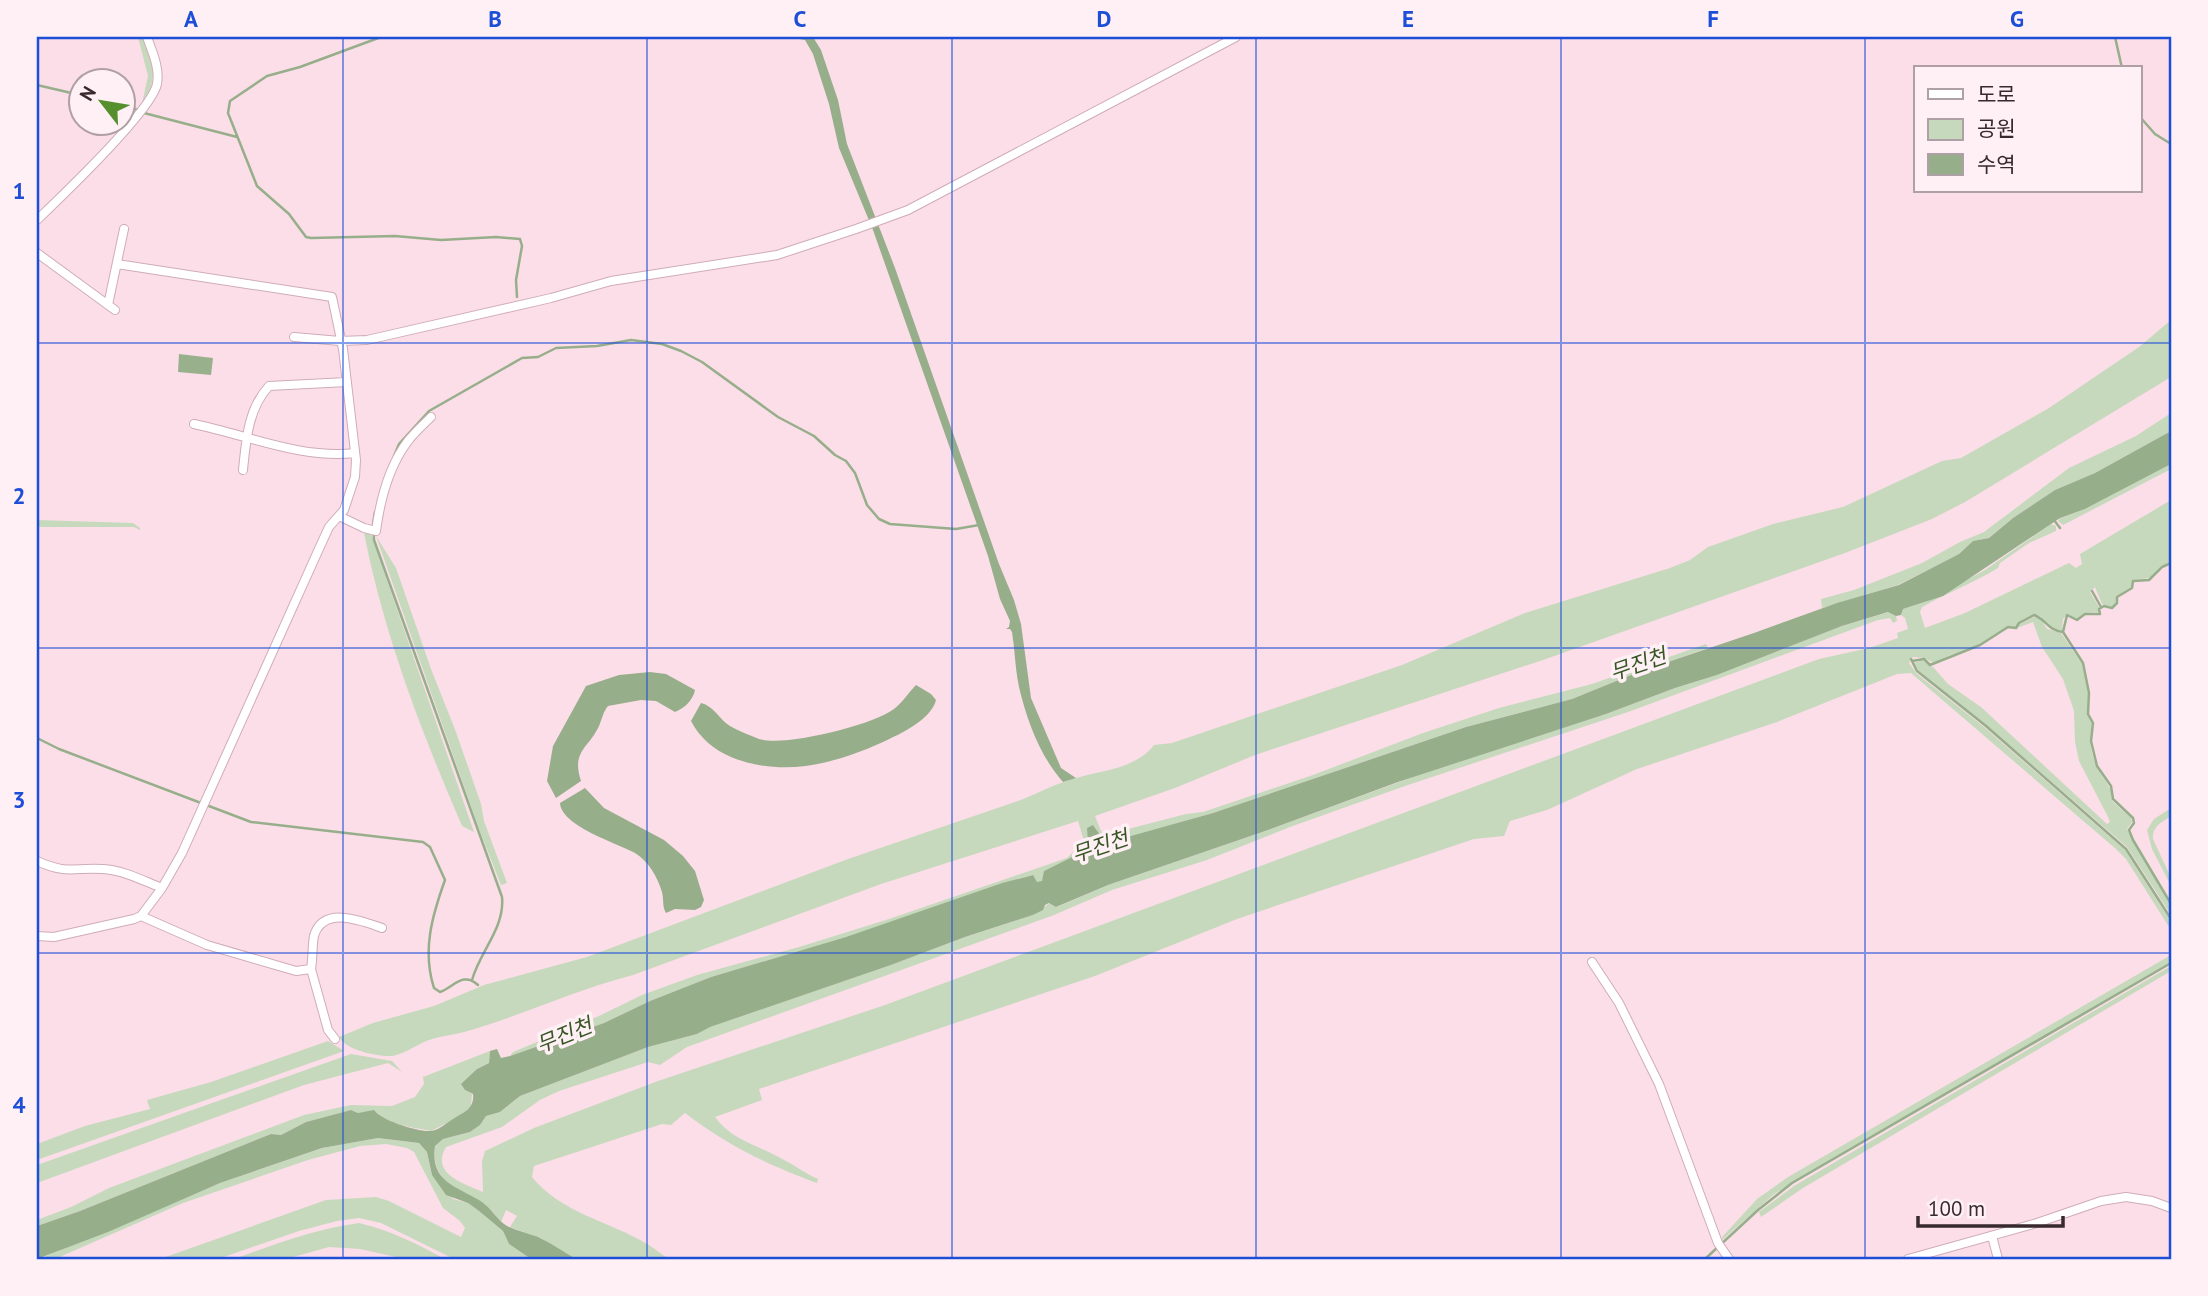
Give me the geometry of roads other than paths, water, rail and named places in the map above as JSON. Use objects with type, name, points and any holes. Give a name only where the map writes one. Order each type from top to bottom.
[{"type":"street","points":[[37,220],[106,150],[154,93],[157,81],[156,65],[147,37]]},
{"type":"street","points":[[294,337],[367,340],[611,281],[777,255],[908,210],[1236,37]]},
{"type":"street","points":[[37,253],[112,307],[124,229]]},
{"type":"street","points":[[117,264],[332,297],[341,341],[355,453],[355,477],[344,510],[329,527],[183,853],[141,916]]},
{"type":"street","points":[[243,470],[246,438],[256,405],[269,386],[347,382]]},
{"type":"street","points":[[339,516],[372,531],[384,491],[400,453],[409,439],[431,417]]},
{"type":"street","points":[[194,424],[320,454],[355,453]]},
{"type":"street","points":[[37,861],[67,871],[105,869],[133,876],[162,888]]},
{"type":"street","points":[[37,936],[54,937],[141,916],[227,952],[296,971],[311,969]]},
{"type":"street","points":[[335,1039],[328,1030],[311,969],[317,929],[339,917],[354,918],[382,928]]},
{"type":"street","points":[[1592,962],[1619,1003],[1656,1076],[1720,1246],[1729,1259]]},
{"type":"street","points":[[1908,1259],[1992,1236],[2101,1201],[2126,1197],[2152,1201],[2171,1208]]},
{"type":"street","points":[[1992,1236],[1998,1259]]},
{"type":"water","points":[[813,37],[821,50],[838,100],[847,144],[895,268],[1014,600],[1021,624],[1031,698],[1061,768],[1076,778],[1063,782],[1041,749],[1030,725],[1019,687],[1012,632],[1006,629],[1010,621],[1000,599],[988,556],[873,230],[839,148],[813,54],[805,40],[799,39]]},
{"type":"water","name":"무진천","points":[[2171,431],[2171,464],[2085,509],[2060,518],[1943,596],[1903,609],[1901,615],[1888,612],[1842,626],[1717,675],[1398,782],[1108,885],[1056,907],[1049,903],[1033,915],[710,1027],[697,1034],[648,1047],[520,1096],[500,1112],[486,1116],[480,1125],[470,1132],[443,1139],[435,1146],[436,1167],[446,1181],[483,1203],[507,1226],[538,1237],[576,1259],[531,1259],[509,1244],[503,1231],[479,1211],[468,1203],[446,1195],[432,1175],[427,1152],[419,1143],[378,1138],[322,1148],[220,1183],[108,1232],[37,1259],[37,1226],[271,1134],[281,1135],[306,1122],[351,1110],[358,1113],[374,1110],[384,1118],[409,1127],[424,1131],[438,1129],[472,1104],[473,1094],[461,1084],[477,1069],[489,1063],[490,1051],[497,1049],[501,1058],[510,1056],[604,1023],[711,977],[846,937],[1002,883],[1033,875],[1037,882],[1042,881],[1044,871],[1088,849],[1087,828],[1093,825],[1106,843],[1213,813],[1466,727],[1572,699],[1641,671],[1837,603],[1899,585],[1959,554],[1973,541],[1989,538],[2055,490],[2095,473]]},
{"type":"water","points":[[650,672],[666,674],[695,690],[694,694],[685,706],[675,712],[656,701],[641,700],[608,706],[595,733],[582,750],[578,763],[581,781],[556,798],[547,781],[553,746],[586,686],[619,675]]},
{"type":"water","points":[[916,685],[936,700],[928,714],[914,726],[865,750],[808,766],[770,767],[731,757],[708,742],[691,721],[701,703],[730,726],[759,739],[771,741],[808,737],[849,728],[883,715],[894,709]]},
{"type":"water","points":[[585,788],[604,808],[664,840],[683,856],[695,871],[704,900],[701,907],[695,910],[675,909],[666,913],[658,880],[644,861],[635,853],[591,833],[570,819],[560,803]]},
{"type":"waterway","points":[[381,37],[300,67],[267,76],[230,101],[228,113],[257,186],[289,214],[306,237],[520,239],[522,246],[516,280],[517,297]]},
{"type":"waterway","points":[[2115,37],[2122,66]]},
{"type":"waterway","points":[[37,85],[66,92]]},
{"type":"waterway","points":[[144,113],[237,137]]},
{"type":"waterway","points":[[2142,119],[2155,134],[2171,144]]},
{"type":"waterway","points":[[394,456],[399,444],[429,411],[522,358],[538,357],[556,348],[597,346],[631,340],[662,344],[702,362],[778,417],[814,436],[846,461],[855,473],[867,505],[879,519],[890,524],[956,529],[979,525]]},
{"type":"waterway","points":[[375,512],[374,540],[502,897],[500,919],[472,980]]},
{"type":"waterway","points":[[2054,520],[2060,528]]},
{"type":"waterway","points":[[2171,563],[2162,567],[2149,580],[2133,581],[2132,588],[2117,597],[2117,603],[2112,608],[2104,606],[2099,609],[2100,614],[2085,614],[2077,620],[2067,615],[2063,632],[2083,663],[2089,693],[2088,714],[2093,723],[2091,741],[2097,766],[2111,786],[2113,799],[2133,818],[2134,823],[2129,830],[2133,840],[2171,904]]},
{"type":"waterway","points":[[2092,591],[2101,607]]},
{"type":"waterway","points":[[1912,661],[1924,659],[1930,665],[1980,645],[2008,627],[2016,628],[2019,623],[2034,615],[2063,632]]},
{"type":"waterway","points":[[1911,659],[1917,671],[1986,726],[2126,849],[2171,919]]},
{"type":"waterway","points":[[37,738],[59,749],[251,822],[423,842],[430,847],[445,880],[430,934],[429,961],[434,988],[440,992],[468,979],[478,985]]},
{"type":"waterway","points":[[1705,1259],[1792,1183],[2171,963]]}]
